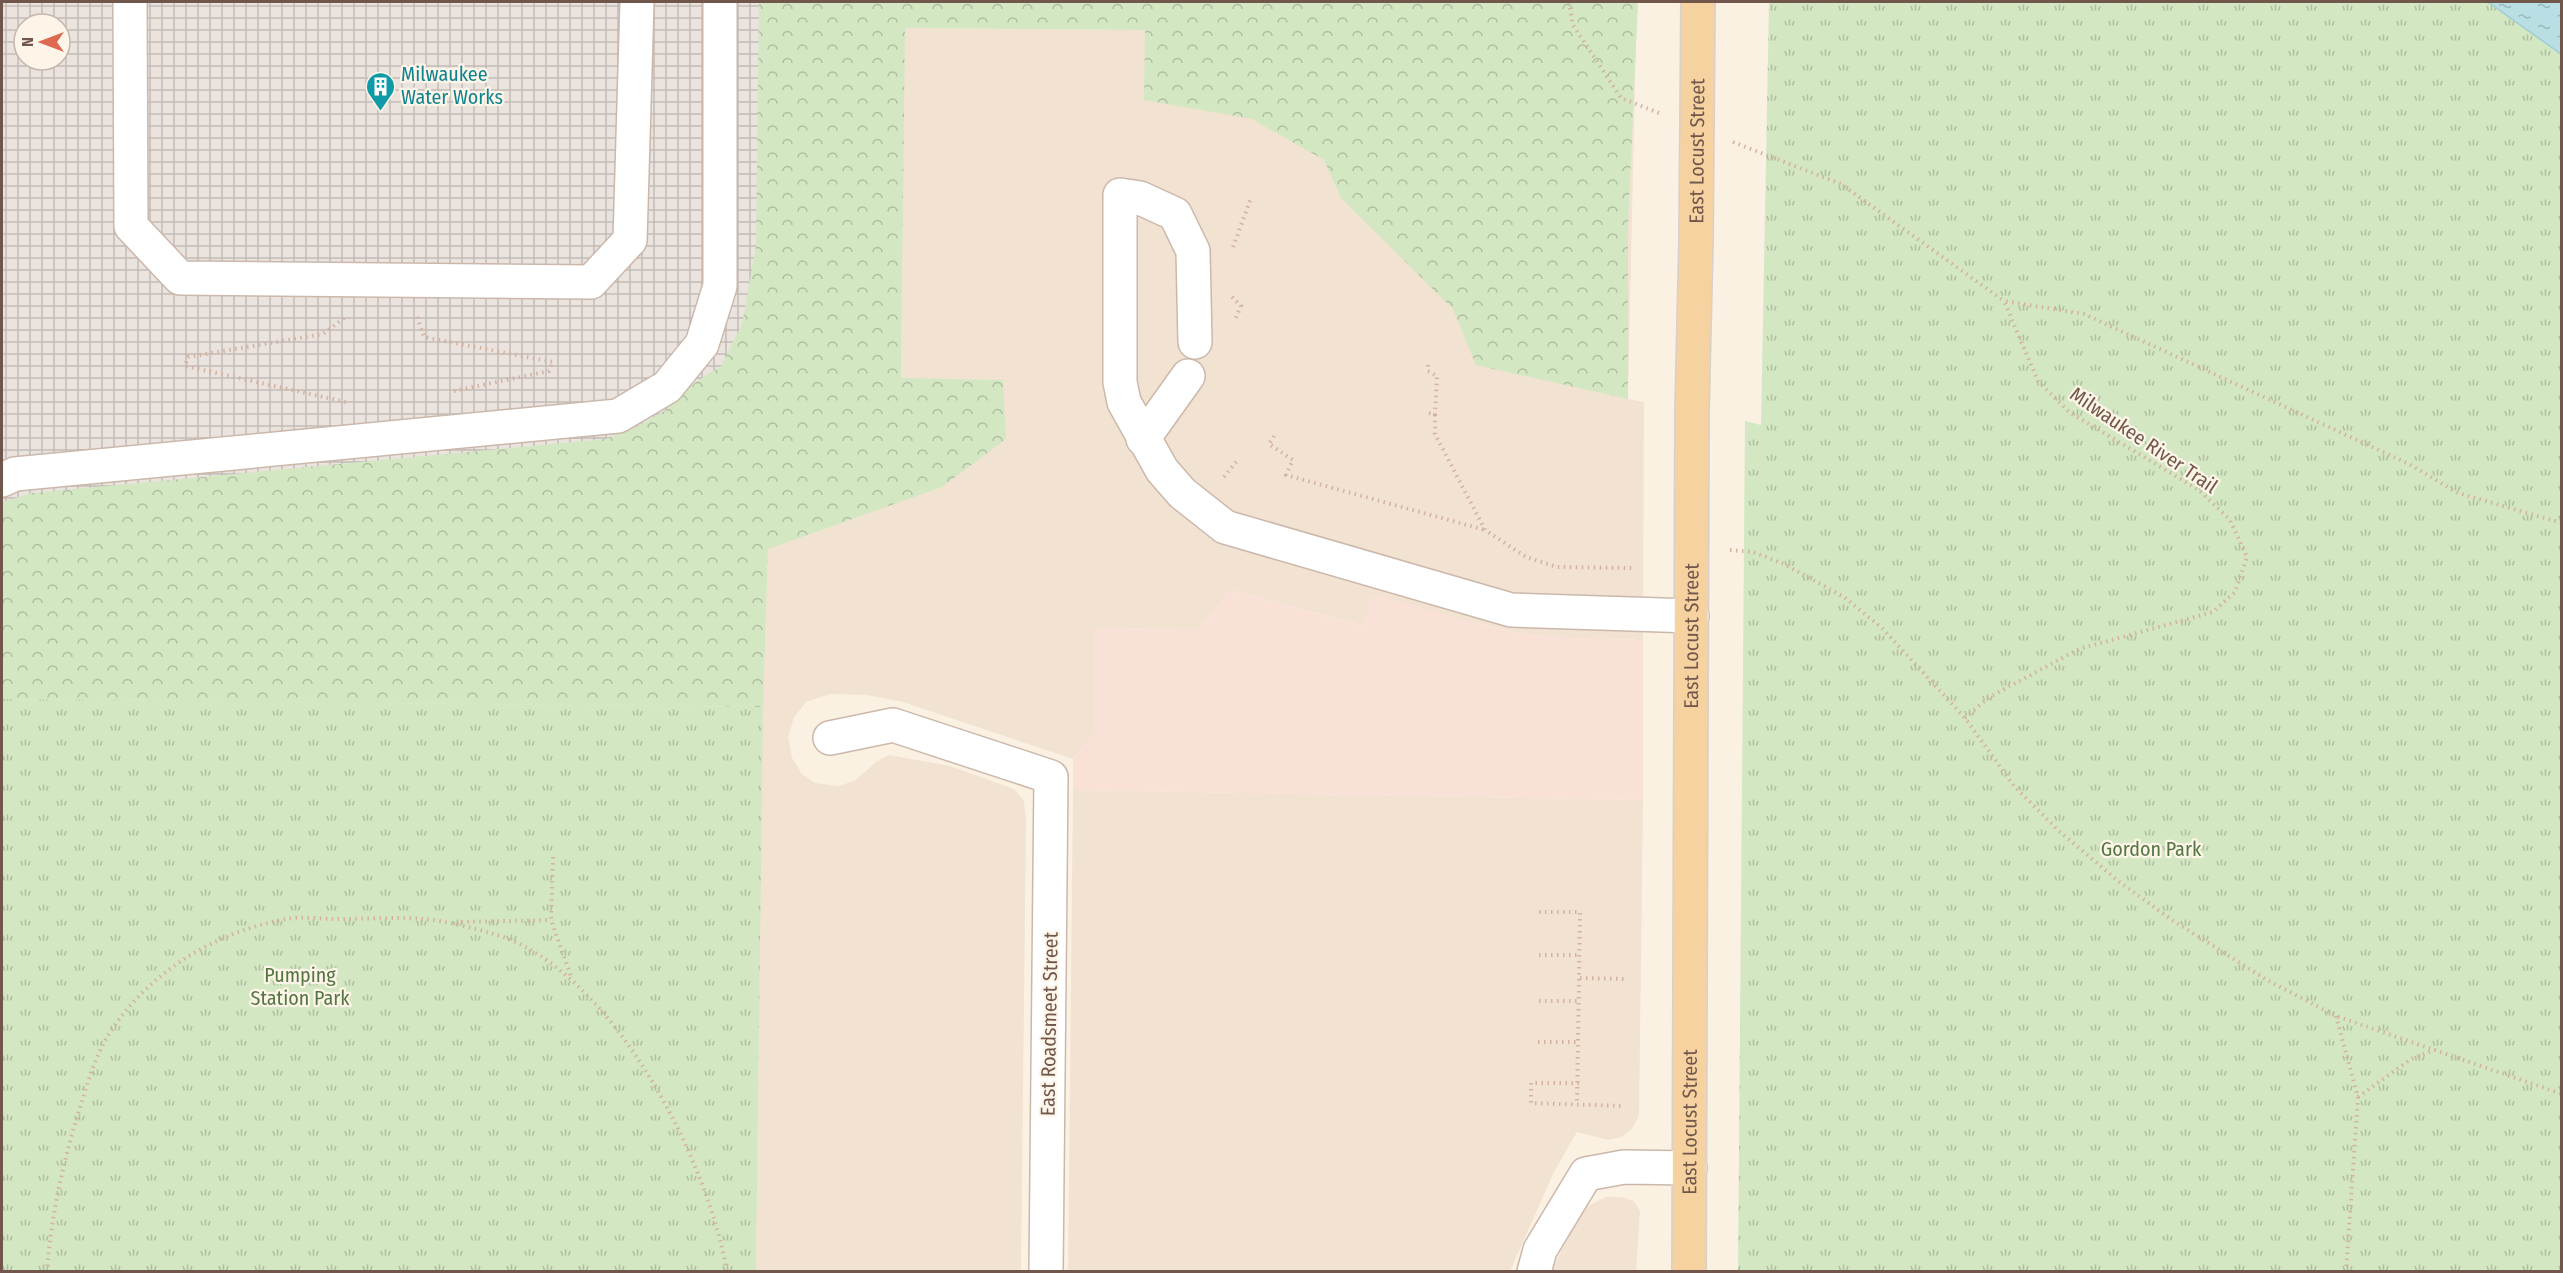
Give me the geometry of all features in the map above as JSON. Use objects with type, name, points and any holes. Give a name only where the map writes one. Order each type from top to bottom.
[{"type":"main road","name":"East Locust Street","points":[[1689,1272],[1692,411],[1698,2]]},
{"type":"street","points":[[130,2],[131,226],[180,278],[591,282],[630,240],[637,2]]},
{"type":"street","points":[[2,480],[15,474],[618,416],[667,387],[702,344],[720,286],[720,2]]},
{"type":"street","points":[[1195,342],[1192,251],[1175,214],[1140,198],[1120,195],[1120,382],[1124,402],[1162,470],[1182,493],[1225,527],[1512,610],[1692,616]]},
{"type":"street","points":[[1143,439],[1188,376]]},
{"type":"street","name":"East Roadsmeet Street","points":[[830,738],[893,725],[1051,777],[1046,1272]]},
{"type":"street","points":[[1534,1272],[1540,1250],[1586,1174],[1624,1167],[1690,1168]]},
{"type":"path","points":[[1569,2],[1573,25],[1621,98],[1665,115]]},
{"type":"path","points":[[1731,141],[1841,184],[2004,301],[2084,314],[2409,464],[2458,493],[2562,523]]},
{"type":"path","name":"Milwaukee River Trail","points":[[1965,718],[1988,698],[2079,649],[2213,612],[2235,592],[2247,557],[2230,520],[2199,490],[2069,412],[2038,381],[2004,301]]},
{"type":"path","points":[[415,313],[424,337],[553,362],[549,371],[448,392]]},
{"type":"path","points":[[347,315],[323,334],[188,357],[185,366],[347,402]]},
{"type":"path","points":[[1428,365],[1428,371],[1437,376],[1435,434],[1485,530]]},
{"type":"path","points":[[1429,413],[1435,415]]},
{"type":"path","points":[[1274,436],[1269,444],[1293,460],[1286,475],[1485,530],[1526,557],[1557,567],[1632,568]]},
{"type":"path","points":[[1219,483],[1236,461]]},
{"type":"path","points":[[1754,552],[1784,564],[1844,597],[1882,628],[1965,718],[2014,786],[2059,831],[2118,882],[2172,920],[2267,980],[2336,1016],[2562,1094]]},
{"type":"path","points":[[553,857],[551,920],[572,979]]},
{"type":"path","points":[[1539,912],[1580,912],[1578,1105]]},
{"type":"path","points":[[47,1272],[65,1154],[92,1067],[112,1029],[139,995],[175,964],[218,939],[288,918],[427,919],[496,934],[531,951],[572,979],[603,1014],[650,1077],[660,1095],[689,1151],[704,1187],[727,1272]]},
{"type":"path","points":[[456,926],[462,922],[551,920]]},
{"type":"path","points":[[1539,955],[1580,955]]},
{"type":"path","points":[[1580,978],[1626,979]]},
{"type":"path","points":[[1539,1001],[1580,1001]]},
{"type":"path","points":[[2336,1016],[2358,1097],[2346,1272]]},
{"type":"path","points":[[1538,1042],[1580,1042]]},
{"type":"path","points":[[2358,1097],[2411,1059],[2435,1050]]},
{"type":"path","points":[[1579,1083],[1532,1083],[1531,1103],[1624,1106]]},
{"type":"shaded area","points":[[2,2],[781,2],[763,707],[2,699]]},
{"type":"shaded area","points":[[904,28],[1636,34],[1628,399],[1644,402],[1643,640],[1564,638],[1519,633],[1371,598],[1364,626],[1231,590],[1198,630],[1094,629],[1094,733],[1073,759],[903,702],[867,695],[830,694],[806,702],[794,717],[788,737],[792,758],[802,774],[815,783],[839,786],[856,780],[877,761],[889,755],[950,766],[1014,789],[1024,801],[1026,820],[1021,1271],[756,1272],[762,735],[768,549],[1003,380],[901,379]]},
{"type":"shaded area","points":[[1231,590],[1363,626],[1371,598],[1376,595],[1519,633],[1564,638],[1643,640],[1643,800],[1073,790],[1073,759],[1094,733],[1094,629],[1198,630]]},
{"type":"shaded area","points":[[1073,790],[1643,800],[1639,1116],[1632,1129],[1621,1137],[1608,1140],[1577,1132],[1554,1172],[1510,1271],[1068,1271]]},
{"type":"shaded area","points":[[1606,1197],[1621,1197],[1634,1201],[1640,1211],[1636,1271],[1551,1272],[1571,1231],[1588,1206]]},
{"type":"green space","points":[[759,2],[1638,2],[1628,225],[1628,399],[1476,365],[1453,309],[1341,198],[1324,160],[1252,119],[1144,100],[1145,30],[905,28],[901,378],[1003,380],[1006,439],[942,487],[768,549],[763,707],[2,699],[2,502],[32,493],[605,439],[638,426],[666,410],[697,381],[721,366],[742,324],[756,246]]},
{"type":"green space","name":"Gordon Park","points":[[1769,2],[2488,2],[2561,54],[2561,1271],[1738,1272],[1745,421],[1761,425]]},
{"type":"green space","name":"Pumping Station Park","points":[[2,699],[763,707],[756,1271],[2,1271]]},
{"type":"water","points":[[2488,2],[2561,2],[2561,54]]},
{"type":"place","name":"Milwaukee Water Works","points":[[380,112]]}]
